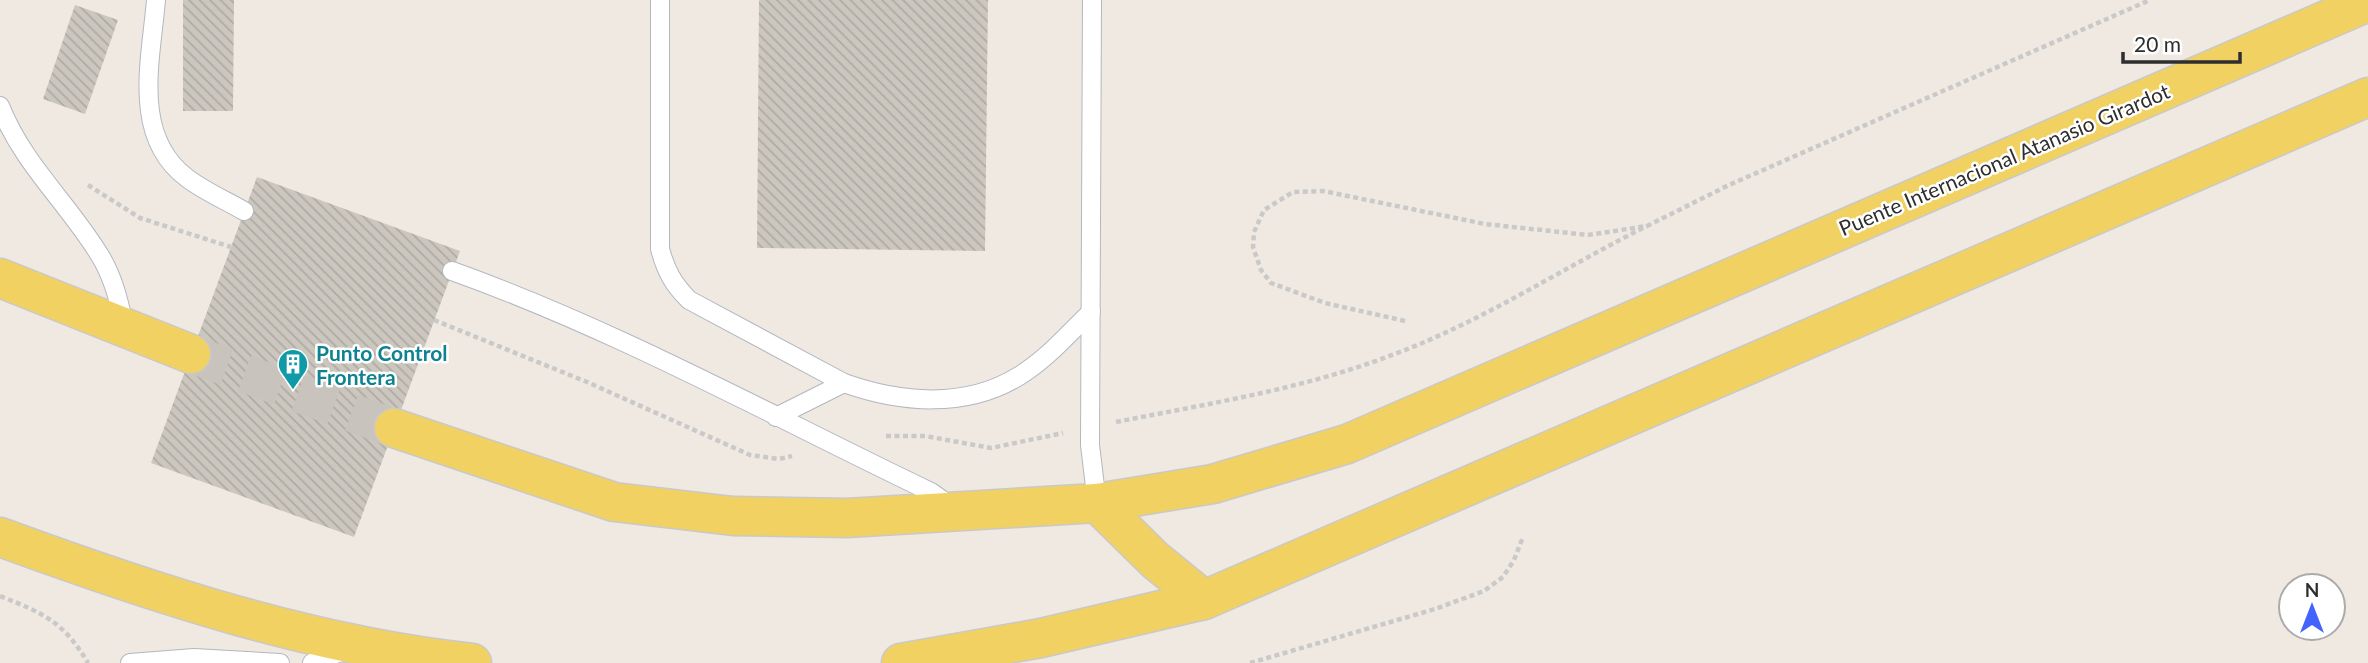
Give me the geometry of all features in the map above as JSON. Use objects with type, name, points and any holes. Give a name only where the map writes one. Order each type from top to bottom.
[{"type":"main road","name":"Puente Internacional Atanasio Girardot","points":[[394,428],[614,502],[733,516],[848,518],[960,513],[1097,503],[1213,484],[1347,444],[2368,2]]},
{"type":"main road","points":[[901,663],[1041,638],[1204,600],[2368,97]]},
{"type":"main road","points":[[0,278],[124,325],[191,354]]},
{"type":"main road","points":[[1097,503],[1155,561],[1204,600]]},
{"type":"main road","points":[[0,537],[217,610],[355,646],[472,663]]},
{"type":"lane","points":[[156,0],[149,68],[150,123],[156,141],[170,161],[187,178],[244,211]]},
{"type":"lane","points":[[660,0],[660,249],[665,269],[675,286],[690,300],[844,383],[871,393],[905,399],[968,396],[1018,377],[1041,360],[1091,312]]},
{"type":"lane","points":[[1092,0],[1090,445],[1097,503]]},
{"type":"lane","points":[[0,106],[9,130],[36,172],[100,254],[118,294],[124,325]]},
{"type":"lane","points":[[452,271],[557,312],[931,492],[960,513]]},
{"type":"lane","points":[[776,417],[844,383]]},
{"type":"lane","points":[[312,663],[343,654],[355,646]]},
{"type":"lane","points":[[130,663],[194,658],[280,663]]},
{"type":"path","points":[[1405,321],[1325,303],[1271,283],[1261,270],[1253,247],[1254,232],[1264,210],[1293,192],[1324,191],[1485,223],[1588,234],[1647,226],[1730,185],[2150,0]]},
{"type":"path","points":[[36,172],[64,169],[140,218],[231,247]]},
{"type":"path","points":[[1250,663],[1435,609],[1484,591],[1503,577],[1514,560],[1523,537]]},
{"type":"path","points":[[0,596],[54,622],[72,635],[88,663]]},
{"type":"building","points":[[183,0],[234,0],[233,111],[183,111]]},
{"type":"building","points":[[759,0],[988,0],[985,251],[757,248]]},
{"type":"building","points":[[75,5],[118,20],[85,114],[43,99]]},
{"type":"building","name":"Punto Control Frontera","points":[[257,177],[460,251],[354,537],[151,463]]},
{"type":"tunnel","points":[[191,354],[394,428]]},
{"type":"place","name":"Punto Control Frontera","points":[[293,391]]}]
